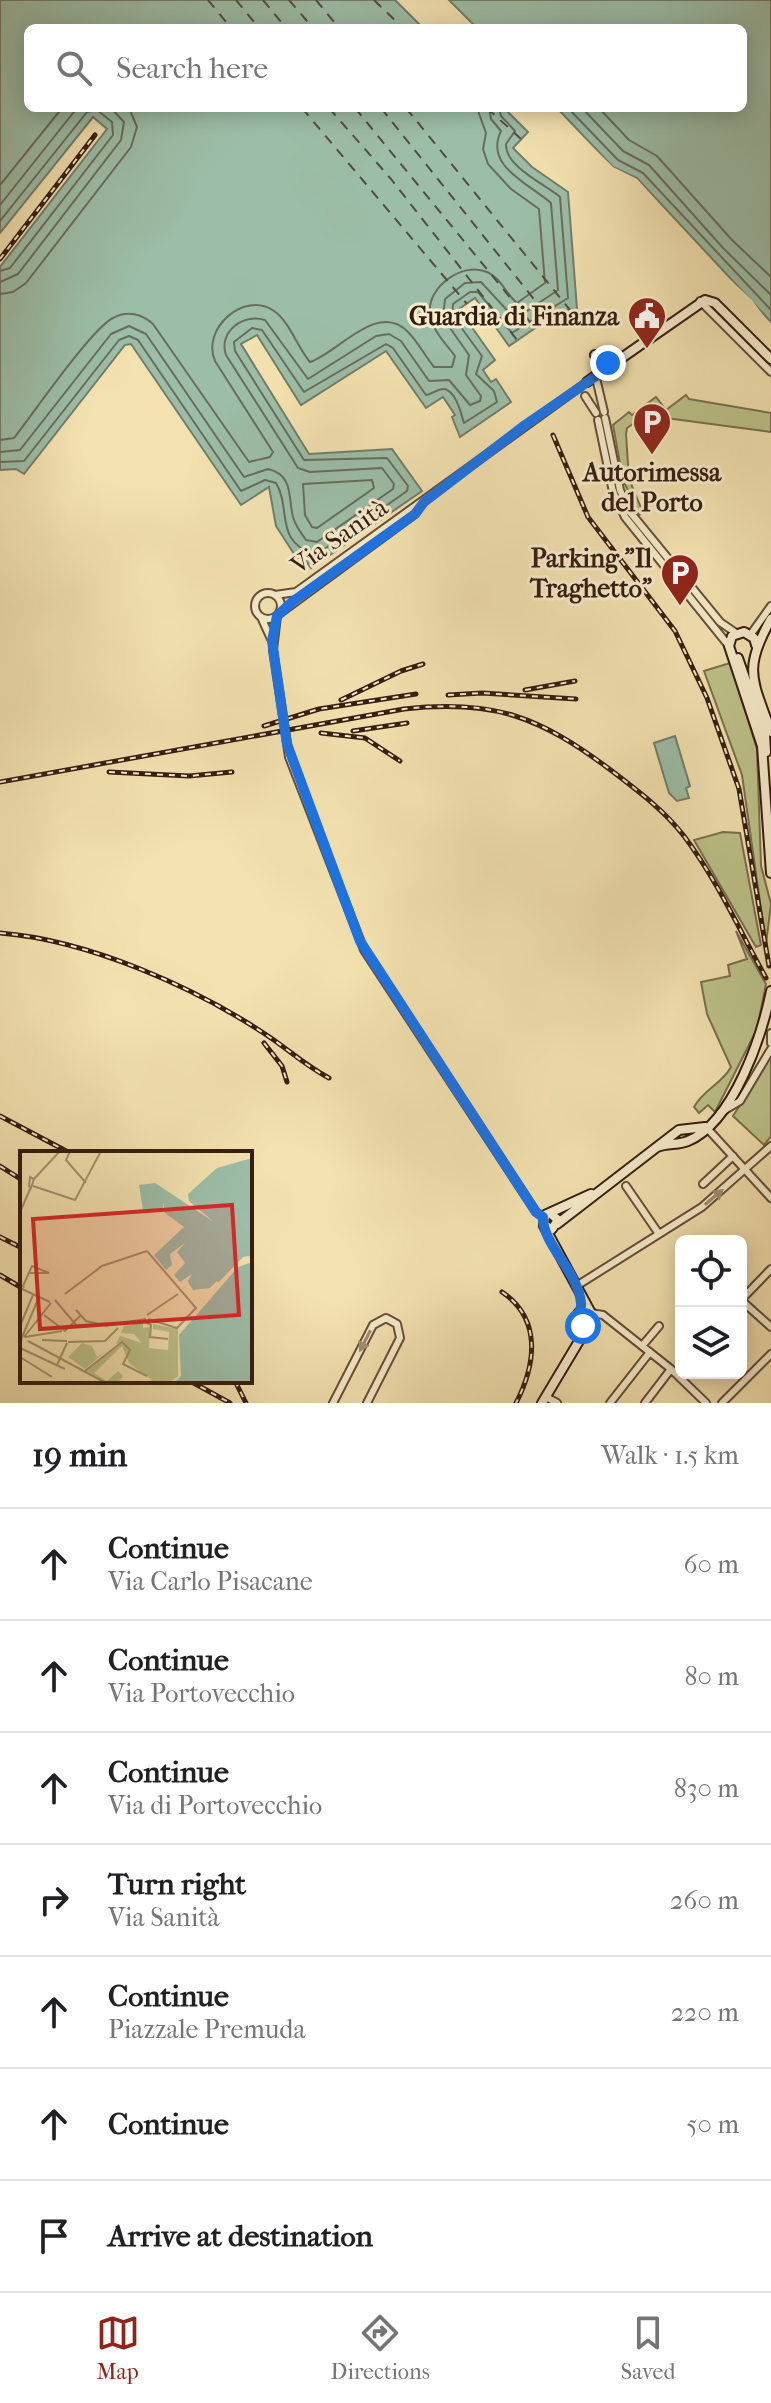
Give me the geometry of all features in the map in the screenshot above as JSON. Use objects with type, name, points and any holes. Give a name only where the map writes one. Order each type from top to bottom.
[{"type":"main road","points":[[592,380],[700,301],[715,303],[771,359]]},
{"type":"main road","points":[[595,355],[615,363]]},
{"type":"main road","points":[[771,619],[752,655],[751,674],[771,732]]},
{"type":"main road","points":[[756,645],[751,634],[736,633],[733,653],[765,764],[771,873]]},
{"type":"main road","points":[[733,653],[752,655]]},
{"type":"main road","points":[[657,1147],[688,1141],[720,1113],[739,1082],[765,1019],[771,991]]},
{"type":"main road","points":[[545,1218],[549,1229],[675,1132],[706,1127]]},
{"type":"main road","points":[[675,1132],[679,1142]]},
{"type":"main road","points":[[545,1218],[599,1190]]},
{"type":"main road","points":[[545,1218],[556,1215],[556,1247]]},
{"type":"main road","points":[[545,1218],[556,1247],[578,1285],[586,1312],[593,1320],[583,1324]]},
{"type":"main road","points":[[544,1400],[573,1352],[586,1312]]},
{"type":"street","points":[[700,301],[771,372]]},
{"type":"street","points":[[592,380],[600,395],[613,492],[625,517],[733,653]]},
{"type":"street","points":[[592,380],[588,398],[601,416],[620,490],[630,512],[720,622],[736,633]]},
{"type":"street","points":[[566,400],[592,380]]},
{"type":"street","points":[[566,400],[600,395]]},
{"type":"street","name":"Via Sanità","points":[[261,617],[255,609],[257,599],[265,593],[296,592],[424,502],[525,425],[566,400]]},
{"type":"street","name":"Via Sanità","points":[[278,615],[415,514],[424,502]]},
{"type":"street","name":"Via Sanità","points":[[275,595],[281,603],[278,615]]},
{"type":"street","points":[[751,634],[771,606]]},
{"type":"street","points":[[272,641],[278,615],[261,617],[272,641],[289,757],[364,950],[536,1212],[545,1218]]},
{"type":"street","points":[[771,1033],[771,1043]]},
{"type":"street","points":[[720,1113],[740,1101],[771,1049]]},
{"type":"street","points":[[706,1127],[771,1198]]},
{"type":"street","points":[[578,1285],[702,1207],[771,1146]]},
{"type":"street","points":[[703,1184],[733,1156]]},
{"type":"street","points":[[626,1186],[659,1234]]},
{"type":"street","points":[[747,1294],[771,1269]]},
{"type":"street","points":[[747,1305],[771,1327]]},
{"type":"street","points":[[586,1312],[603,1315],[673,1370],[706,1403]]},
{"type":"street","points":[[333,1403],[373,1325],[386,1318],[397,1324],[400,1338],[367,1403]]},
{"type":"street","points":[[642,1346],[659,1326]]},
{"type":"street","points":[[610,1403],[650,1352]]},
{"type":"street","points":[[722,1403],[771,1354]]},
{"type":"street","points":[[645,1403],[673,1370]]},
{"type":"street","points":[[544,1400],[557,1403]]},
{"type":"green space","points":[[686,395],[689,399],[771,413],[771,432],[666,418],[655,404],[647,410],[644,406],[656,397],[666,410]]},
{"type":"green space","points":[[639,410],[644,416],[627,428],[626,434],[629,479],[641,508],[655,501],[639,515],[623,480],[613,425],[629,412],[632,415]]},
{"type":"green space","points":[[730,663],[757,749],[761,866],[771,904],[766,944],[742,775],[704,671]]},
{"type":"green space","points":[[723,832],[740,833],[761,945],[756,947],[694,840]]},
{"type":"green space","points":[[736,931],[766,984],[757,1029],[715,1112],[708,1105],[699,1113],[694,1107],[698,1101],[731,1067],[707,1014],[701,982],[730,976],[728,965],[747,959]]},
{"type":"green space","points":[[771,1056],[771,1136],[764,1145],[733,1116]]},
{"type":"water","points":[[0,0],[395,0],[419,24],[24,24],[24,112],[508,112],[528,132],[513,148],[532,167],[568,192],[577,309],[560,311],[509,346],[475,298],[459,309],[495,360],[483,370],[491,382],[496,379],[511,402],[460,437],[452,417],[455,415],[443,397],[426,408],[386,351],[301,405],[257,335],[241,344],[309,454],[392,449],[422,491],[311,568],[301,554],[298,560],[276,526],[269,487],[241,505],[131,344],[125,345],[24,474],[16,469],[0,470],[0,267],[107,129],[93,117],[0,233]]},
{"type":"water","points":[[449,0],[771,0],[771,322],[637,178],[613,167],[561,112],[747,112],[747,24],[473,24]]},
{"type":"water","points":[[675,736],[690,786],[686,788],[689,798],[677,801],[669,793],[654,743]]},
{"type":"pier","points":[[557,112],[613,167],[637,179],[710,261],[752,300],[771,326],[707,263],[634,181],[611,170]]},
{"type":"ferry route","points":[[208,0],[228,24]]},
{"type":"ferry route","points":[[236,0],[256,24]]},
{"type":"ferry route","points":[[263,0],[283,24]]},
{"type":"ferry route","points":[[289,0],[310,24]]},
{"type":"ferry route","points":[[316,0],[336,24]]},
{"type":"ferry route","points":[[374,0],[399,24]]},
{"type":"ferry route","points":[[305,112],[467,304]]},
{"type":"ferry route","points":[[332,112],[391,179],[517,340]]},
{"type":"ferry route","points":[[358,112],[535,328]]},
{"type":"ferry route","points":[[384,112],[549,318]]},
{"type":"ferry route","points":[[409,112],[570,310]]},
{"type":"ferry route","points":[[491,112],[521,139]]},
{"type":"railway","points":[[0,259],[95,135]]},
{"type":"railway","points":[[553,435],[588,517],[675,631],[707,698],[739,789],[769,966]]},
{"type":"railway","points":[[341,700],[401,671],[423,664]]},
{"type":"railway","points":[[525,690],[575,681]]},
{"type":"railway","points":[[448,695],[482,693],[576,699]]},
{"type":"railway","points":[[264,726],[319,709],[416,694]]},
{"type":"railway","points":[[0,782],[404,709],[465,707],[515,716],[539,725],[586,752],[668,818],[707,870],[766,978]]},
{"type":"railway","points":[[353,731],[407,723]]},
{"type":"railway","points":[[321,733],[365,738],[400,761]]},
{"type":"railway","points":[[109,772],[189,776],[232,772]]},
{"type":"railway","points":[[0,933],[69,945],[140,969],[208,1000],[329,1078]]},
{"type":"railway","points":[[264,1043],[282,1066],[287,1082]]},
{"type":"railway","points":[[0,1116],[66,1151]]},
{"type":"railway","points":[[0,1166],[20,1179]]},
{"type":"railway","points":[[0,1237],[20,1247]]},
{"type":"railway","points":[[0,1275],[20,1287]]},
{"type":"railway","points":[[502,1292],[524,1315],[532,1343],[528,1373],[516,1403]]},
{"type":"railway","points":[[194,1383],[230,1403]]},
{"type":"railway","points":[[236,1383],[246,1403]]},
{"type":"place","name":"Guardia di Finanza","points":[[647,350]]},
{"type":"place","name":"Autorimessa del Porto","points":[[652,456]]},
{"type":"place","name":"Parking \"Il Traghetto\"","points":[[680,607]]},
{"type":"route","points":[[583,1326],[577,1320],[581,1311],[578,1285],[551,1242],[542,1223],[543,1217],[536,1212],[364,950],[295,765],[289,757],[272,641],[277,616],[292,602],[415,514],[424,502],[525,425],[566,400],[615,363],[608,363]]}]
